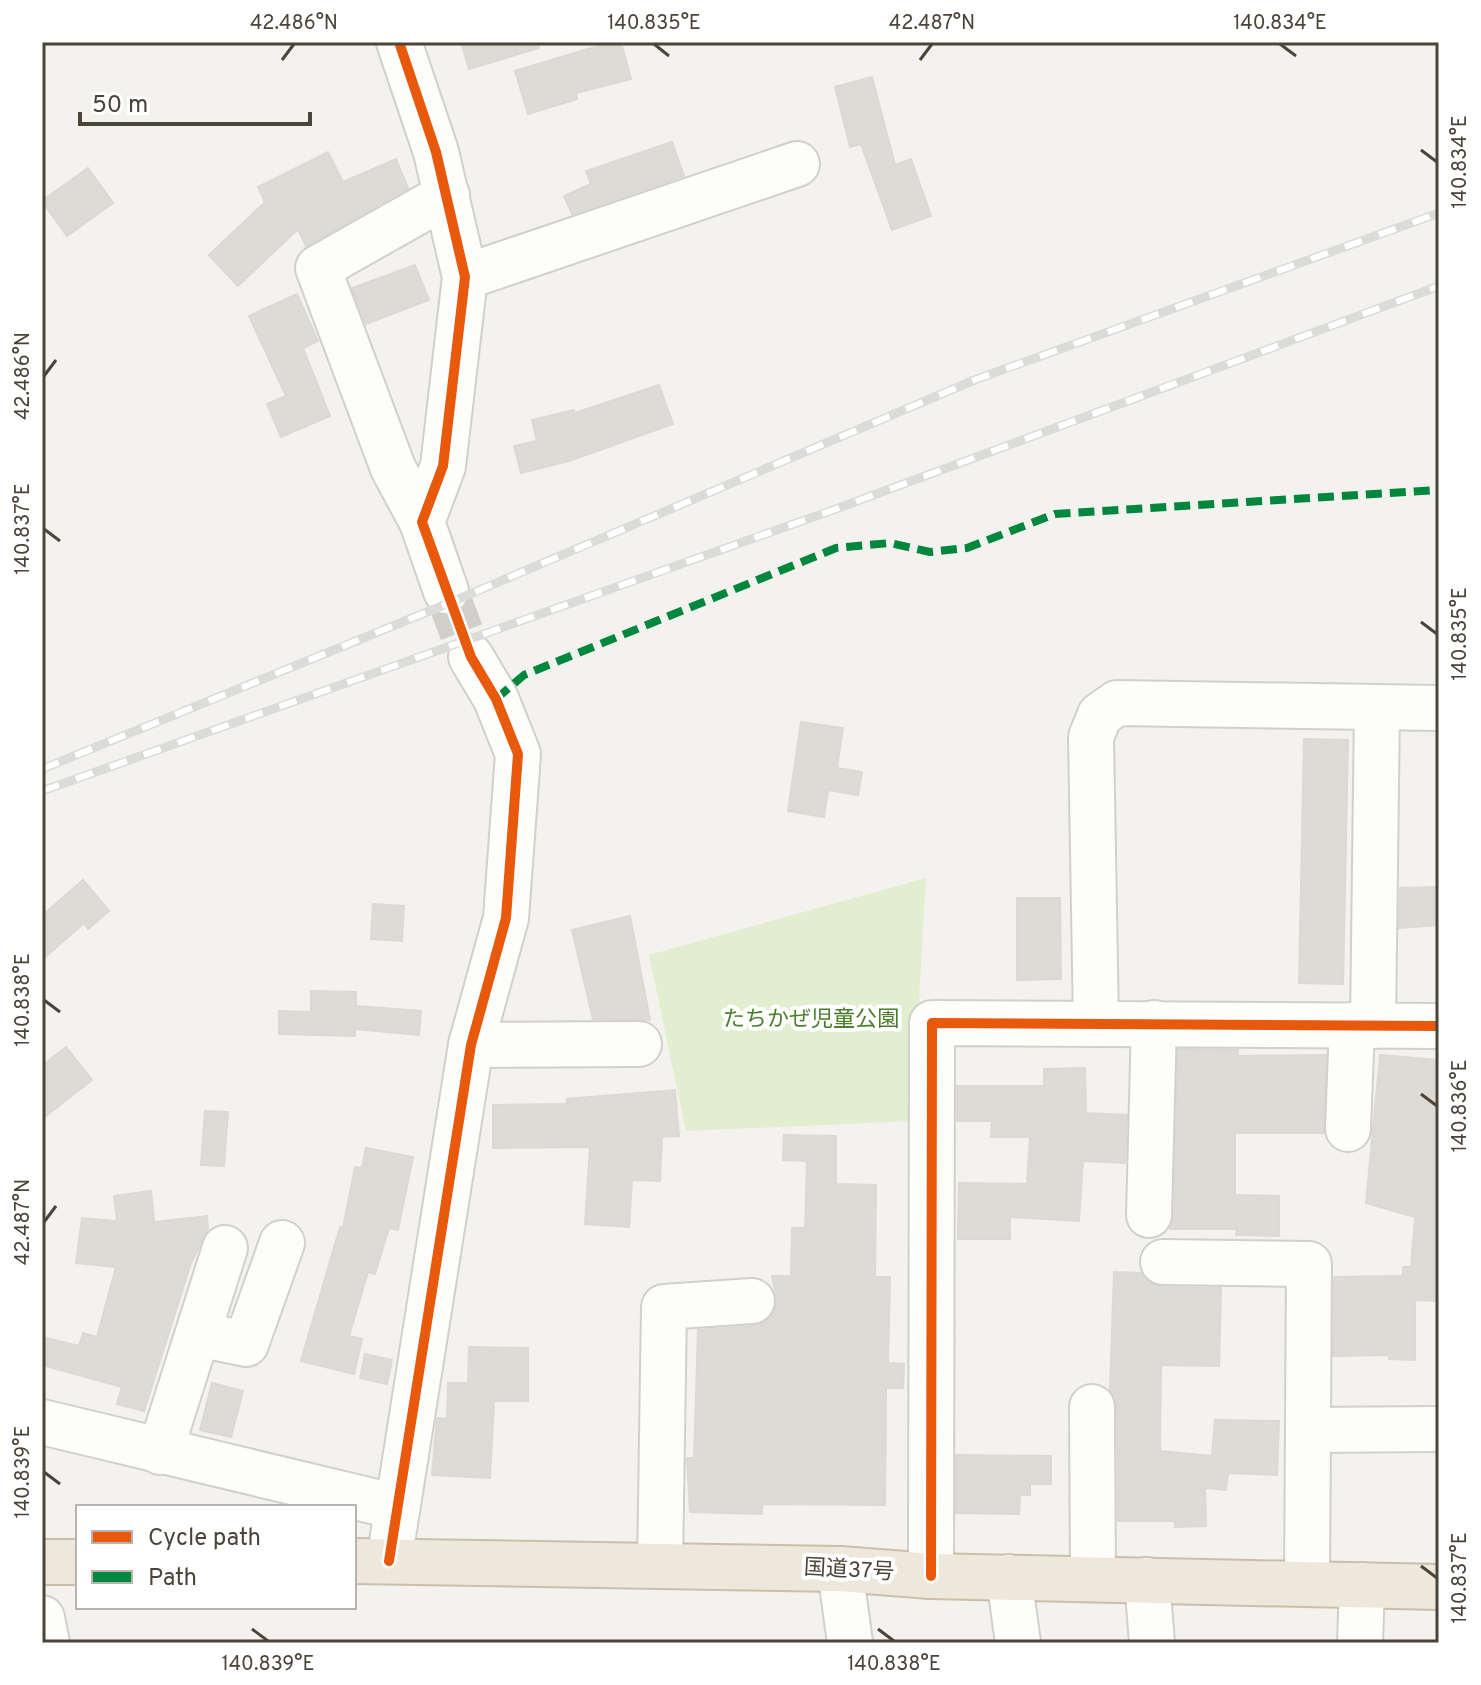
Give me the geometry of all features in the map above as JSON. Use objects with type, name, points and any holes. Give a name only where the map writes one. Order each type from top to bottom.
[{"type":"highway","name":"国道37号","points":[[371,1561],[840,1569],[931,1576],[1439,1587]]},
{"type":"highway","points":[[42,1562],[76,1562]]},
{"type":"street","points":[[399,42],[447,195],[465,277],[443,466],[422,522]]},
{"type":"street","points":[[465,277],[797,164]]},
{"type":"street","points":[[446,591],[422,522],[393,468],[318,268],[447,195]]},
{"type":"street","points":[[371,1561],[397,1507],[471,1045],[506,918],[518,754],[496,699],[471,657]]},
{"type":"street","points":[[1096,1023],[1091,737],[1100,715],[1117,703],[1439,708]]},
{"type":"street","points":[[1348,1129],[1362,1025],[1377,707]]},
{"type":"street","points":[[931,1576],[932,1023],[1439,1026]]},
{"type":"street","points":[[1149,1215],[1154,1023]]},
{"type":"street","points":[[471,1045],[639,1044]]},
{"type":"street","points":[[198,1334],[246,1344],[282,1243]]},
{"type":"street","points":[[160,1452],[225,1248]]},
{"type":"street","points":[[1163,1262],[1309,1264],[1307,1583]]},
{"type":"street","points":[[660,1566],[664,1307],[752,1301]]},
{"type":"street","points":[[1092,1407],[1093,1579]]},
{"type":"street","points":[[42,1422],[397,1507]]},
{"type":"street","points":[[1308,1430],[1439,1429]]},
{"type":"street","points":[[840,1569],[850,1643]]},
{"type":"street","points":[[1009,1577],[1018,1643]]},
{"type":"street","points":[[1147,1580],[1152,1643]]},
{"type":"street","points":[[1360,1643],[1362,1585]]},
{"type":"street","points":[[42,1618],[47,1643]]},
{"type":"green space","name":"たちかぜ児童公園","points":[[926,878],[912,1121],[686,1131],[649,955]]},
{"type":"building","points":[[461,42],[538,42],[539,48],[469,69]]},
{"type":"building","points":[[611,42],[621,42],[631,79],[576,93],[577,99],[528,114],[515,71]]},
{"type":"building","points":[[872,77],[895,165],[911,159],[931,216],[892,230],[861,144],[850,147],[835,87]]},
{"type":"building","points":[[672,142],[684,176],[572,214],[564,196],[591,184],[586,171]]},
{"type":"building","points":[[328,152],[343,182],[396,159],[408,188],[306,246],[298,229],[238,286],[209,255],[265,202],[258,187]]},
{"type":"building","points":[[88,168],[113,203],[67,236],[42,201]]},
{"type":"building","points":[[415,265],[429,300],[366,324],[352,288]]},
{"type":"building","points":[[297,294],[318,341],[303,348],[330,416],[281,437],[267,404],[286,396],[249,316]]},
{"type":"building","points":[[659,385],[673,424],[569,461],[521,473],[514,446],[537,441],[532,420],[574,410],[575,413]]},
{"type":"building","points":[[801,722],[843,728],[837,768],[862,772],[858,795],[828,790],[824,817],[788,811]]},
{"type":"building","points":[[1304,739],[1348,740],[1343,984],[1299,983]]},
{"type":"building","points":[[83,880],[109,911],[88,929],[84,923],[42,960],[42,916]]},
{"type":"building","points":[[1439,887],[1439,925],[1399,928],[1400,888]]},
{"type":"building","points":[[1017,898],[1060,898],[1061,979],[1017,980]]},
{"type":"building","points":[[373,904],[404,906],[402,941],[371,939]]},
{"type":"building","points":[[630,916],[650,1020],[593,1019],[572,930]]},
{"type":"building","points":[[311,991],[356,992],[356,1006],[421,1011],[419,1035],[355,1029],[355,1036],[279,1034],[279,1011],[311,1012]]},
{"type":"building","points":[[66,1047],[92,1080],[42,1119],[42,1066]]},
{"type":"building","points":[[1178,1049],[1238,1050],[1238,1056],[1326,1055],[1324,1133],[1235,1133],[1235,1195],[1279,1196],[1279,1236],[1236,1235],[1237,1229],[1170,1229],[1174,1216]]},
{"type":"building","points":[[1380,1055],[1439,1060],[1439,1301],[1415,1300],[1415,1360],[1389,1359],[1389,1355],[1333,1356],[1334,1277],[1403,1276],[1403,1267],[1411,1267],[1415,1217],[1366,1203]]},
{"type":"building","points":[[1085,1068],[1086,1113],[1127,1115],[1125,1163],[1083,1161],[1079,1221],[1010,1217],[1010,1239],[958,1239],[959,1183],[1027,1184],[1030,1137],[991,1137],[992,1121],[957,1121],[957,1086],[1044,1086],[1044,1069]]},
{"type":"building","points":[[675,1090],[679,1136],[662,1137],[660,1181],[632,1180],[629,1227],[585,1224],[590,1147],[493,1148],[493,1105],[567,1104],[567,1099]]},
{"type":"building","points":[[205,1111],[228,1112],[224,1166],[201,1165]]},
{"type":"building","points":[[784,1135],[836,1136],[836,1184],[876,1185],[875,1277],[890,1277],[888,1363],[904,1364],[903,1388],[886,1388],[885,1505],[762,1504],[762,1514],[690,1512],[687,1458],[694,1458],[698,1330],[754,1326],[767,1321],[774,1313],[777,1300],[772,1276],[791,1276],[792,1228],[805,1228],[807,1161],[783,1160]]},
{"type":"building","points":[[366,1148],[413,1157],[398,1230],[389,1228],[375,1274],[368,1272],[349,1336],[362,1339],[354,1374],[301,1361],[340,1227],[343,1228],[355,1167],[362,1168]]},
{"type":"building","points":[[151,1191],[154,1222],[207,1216],[208,1229],[191,1263],[144,1411],[117,1404],[122,1387],[42,1365],[42,1337],[79,1346],[83,1333],[97,1337],[116,1267],[76,1263],[82,1218],[117,1221],[114,1196]]},
{"type":"building","points":[[1114,1272],[1141,1273],[1150,1283],[1163,1287],[1221,1288],[1219,1366],[1161,1365],[1160,1451],[1212,1456],[1215,1420],[1279,1421],[1277,1475],[1228,1473],[1226,1490],[1205,1488],[1206,1526],[1175,1527],[1175,1521],[1118,1521],[1117,1407],[1110,1390]]},
{"type":"building","points":[[469,1347],[528,1348],[528,1401],[494,1401],[490,1478],[432,1475],[437,1418],[447,1419],[448,1383],[468,1383]]},
{"type":"building","points":[[365,1354],[392,1360],[387,1384],[360,1378]]},
{"type":"building","points":[[212,1383],[243,1391],[231,1437],[200,1430]]},
{"type":"building","points":[[956,1455],[1051,1456],[1051,1484],[1030,1484],[1030,1495],[1020,1495],[1019,1514],[956,1513]]},
{"type":"tunnel","points":[[446,591],[471,657]]},
{"type":"railway","points":[[42,769],[449,603],[977,379],[1439,213]]},
{"type":"railway","points":[[42,791],[833,510],[1439,286]]},
{"type":"marked path","points":[[496,699],[524,675],[836,548],[890,543],[930,552],[967,548],[1055,514],[1439,490]]},
{"type":"cycle path","points":[[389,1561],[471,1045],[506,918],[518,754],[496,699],[471,657],[422,522],[443,466],[465,277],[436,152],[399,42]]},
{"type":"cycle path","points":[[931,1576],[932,1023],[1439,1026]]}]
